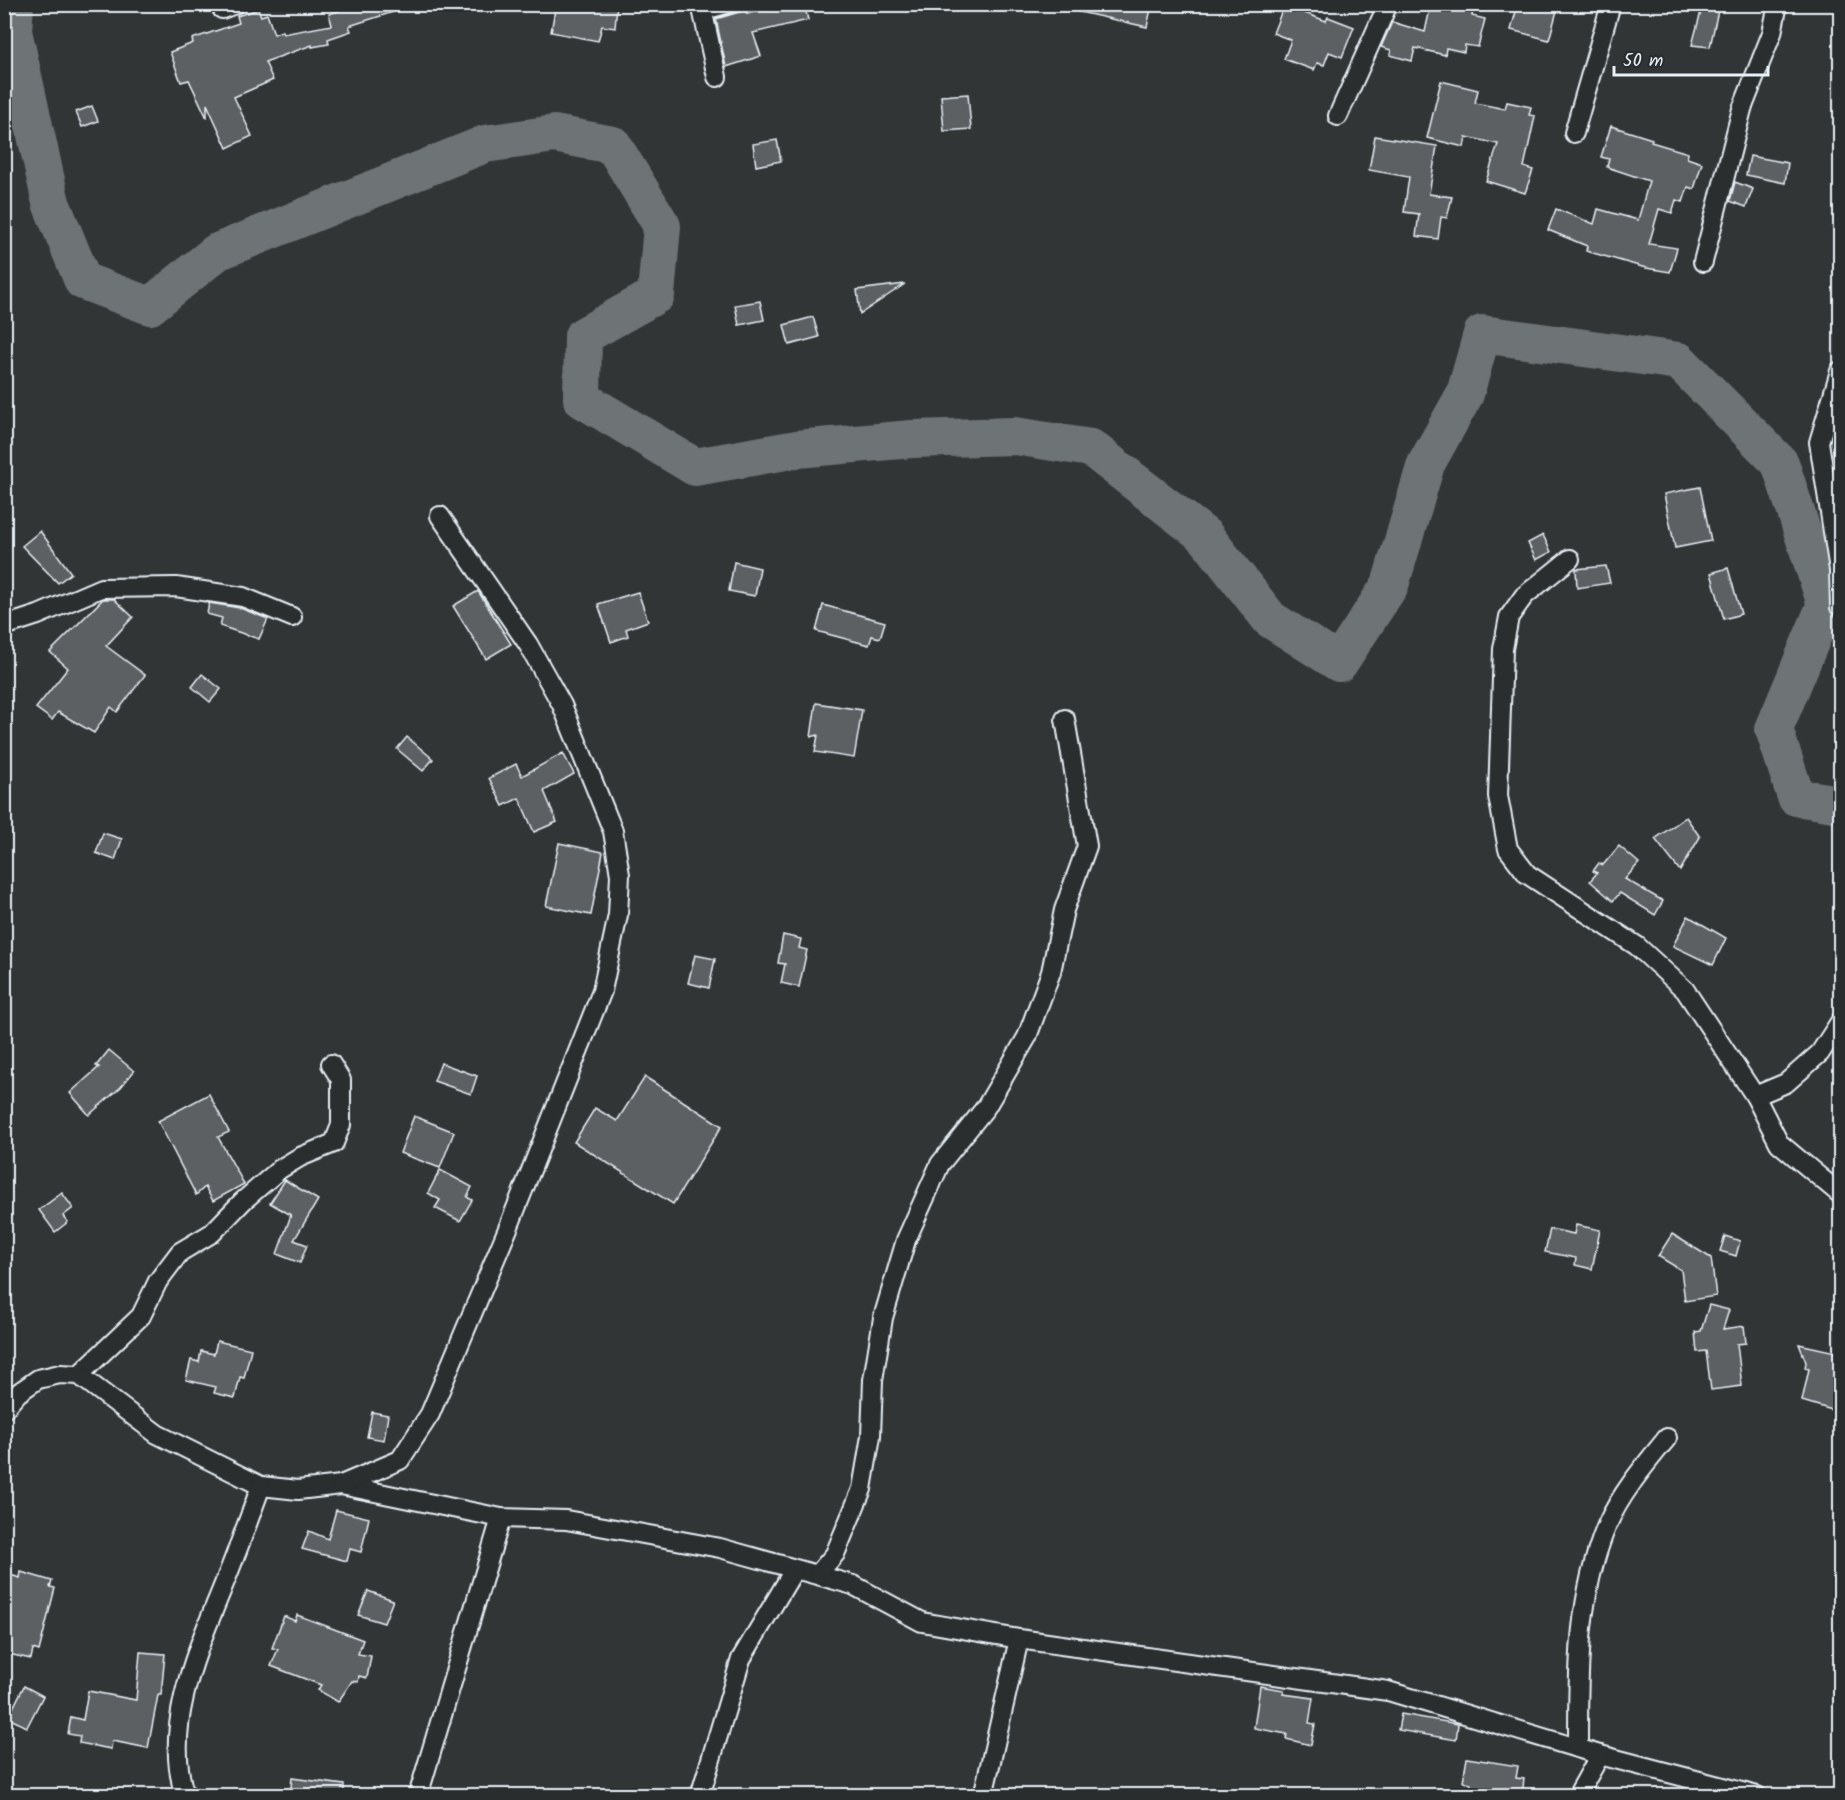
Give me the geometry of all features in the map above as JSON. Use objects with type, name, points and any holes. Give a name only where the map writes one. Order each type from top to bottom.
[{"type":"street","points":[[1338,117],[1388,4]]},
{"type":"street","points":[[1574,132],[1611,4]]},
{"type":"street","points":[[1703,262],[1742,109],[1772,33],[1778,4]]},
{"type":"street","points":[[702,10],[717,76]]},
{"type":"street","points":[[1840,371],[1819,442],[1839,570],[1840,607]]},
{"type":"street","points":[[4,1409],[18,1393],[38,1379],[60,1374],[79,1376],[157,1434],[261,1486],[298,1490],[341,1485],[400,1460],[430,1414],[578,1056],[602,991],[618,915],[620,875],[612,831],[562,705],[528,644],[440,516]]},
{"type":"street","points":[[1570,559],[1524,596],[1509,617],[1503,649],[1498,796],[1508,849],[1527,874],[1637,946],[1685,990],[1755,1096],[1779,1143],[1840,1194]]},
{"type":"street","points":[[4,626],[38,615],[101,588],[176,586],[243,597],[292,617]]},
{"type":"street","points":[[818,1574],[835,1554],[862,1489],[871,1436],[873,1380],[883,1318],[906,1240],[940,1164],[986,1107],[1027,1037],[1051,972],[1064,910],[1087,846],[1065,719]]},
{"type":"street","points":[[1755,1096],[1786,1083],[1820,1053],[1840,1022]]},
{"type":"street","points":[[79,1376],[141,1316],[158,1281],[180,1252],[212,1233],[243,1201],[280,1169],[300,1157],[334,1143],[341,1125],[341,1080],[331,1064]]},
{"type":"street","points":[[1578,1748],[1578,1670],[1582,1619],[1594,1565],[1608,1524],[1617,1507],[1632,1482],[1667,1438]]},
{"type":"street","points":[[341,1485],[501,1518],[566,1520],[720,1548],[853,1585],[921,1622],[1019,1639],[1388,1691],[1600,1755],[1757,1796]]},
{"type":"street","points":[[185,1796],[178,1776],[180,1721],[192,1665],[261,1486]]},
{"type":"street","points":[[418,1796],[501,1518]]},
{"type":"street","points":[[700,1796],[741,1659],[794,1570]]},
{"type":"street","points":[[983,1796],[1019,1639]]},
{"type":"street","points":[[1577,1796],[1600,1755]]},
{"type":"lane","points":[[702,10],[743,4]]},
{"type":"building","points":[[359,4],[406,4],[406,8],[349,26],[351,31],[328,39],[329,44],[312,47],[312,45],[265,62],[273,80],[234,97],[252,136],[227,148],[207,104],[207,118],[189,80],[181,82],[170,52],[193,43],[192,39],[239,23],[237,16],[258,9],[261,16],[267,14],[274,34],[282,31],[283,34],[332,25],[329,14]]},
{"type":"building","points":[[556,4],[617,4],[615,28],[602,26],[598,41],[551,32]]},
{"type":"building","points":[[785,4],[804,4],[808,20],[753,33],[761,56],[726,67],[716,19],[746,10],[747,14]]},
{"type":"building","points":[[1076,4],[1152,4],[1147,27],[1075,11]]},
{"type":"building","points":[[1431,4],[1474,4],[1472,16],[1485,19],[1478,47],[1465,45],[1464,52],[1446,48],[1445,55],[1415,48],[1412,61],[1390,55],[1391,50],[1381,47],[1392,22],[1425,32]]},
{"type":"building","points":[[1518,4],[1558,7],[1549,40],[1511,30]]},
{"type":"building","points":[[1703,4],[1719,6],[1710,47],[1692,45]]},
{"type":"building","points":[[1283,8],[1293,12],[1294,9],[1326,21],[1328,17],[1354,27],[1342,57],[1329,52],[1324,65],[1317,63],[1314,70],[1284,59],[1291,40],[1273,33]]},
{"type":"building","points":[[1441,81],[1478,90],[1475,103],[1505,109],[1507,102],[1531,107],[1529,115],[1535,116],[1524,167],[1533,170],[1525,193],[1486,181],[1498,144],[1466,137],[1464,147],[1427,138]]},
{"type":"building","points":[[968,94],[971,129],[944,131],[941,96]]},
{"type":"building","points":[[92,106],[98,121],[82,127],[76,112]]},
{"type":"building","points":[[1611,126],[1652,139],[1651,142],[1688,153],[1687,158],[1702,163],[1694,189],[1688,187],[1683,202],[1676,200],[1672,213],[1659,209],[1649,244],[1677,248],[1670,272],[1646,268],[1586,251],[1587,246],[1548,230],[1556,209],[1594,224],[1598,209],[1638,220],[1649,181],[1607,167],[1609,159],[1601,157]]},
{"type":"building","points":[[1375,136],[1437,146],[1429,194],[1452,197],[1447,218],[1441,217],[1438,239],[1416,236],[1419,214],[1404,212],[1409,177],[1369,170]]},
{"type":"building","points":[[777,140],[781,161],[756,166],[753,144]]},
{"type":"building","points":[[1750,156],[1788,163],[1785,183],[1746,175]]},
{"type":"building","points":[[1735,182],[1753,189],[1746,207],[1730,201]]},
{"type":"building","points":[[905,284],[860,314],[857,290]]},
{"type":"building","points":[[760,301],[764,320],[739,325],[735,305]]},
{"type":"building","points":[[813,317],[819,337],[789,345],[784,325]]},
{"type":"building","points":[[1700,487],[1711,541],[1675,548],[1664,494]]},
{"type":"building","points":[[40,531],[71,573],[58,583],[22,546]]},
{"type":"building","points":[[1543,535],[1551,552],[1536,560],[1528,543]]},
{"type":"building","points":[[734,562],[760,568],[755,596],[729,591]]},
{"type":"building","points":[[1606,566],[1610,583],[1577,588],[1576,569]]},
{"type":"building","points":[[1728,568],[1741,614],[1724,619],[1711,573]]},
{"type":"building","points":[[478,591],[511,644],[486,659],[453,606]]},
{"type":"building","points":[[638,592],[648,621],[626,629],[628,636],[611,642],[598,604]]},
{"type":"building","points":[[103,599],[114,599],[133,617],[106,646],[145,675],[117,712],[111,707],[94,733],[58,712],[52,720],[36,708],[68,668],[50,652]]},
{"type":"building","points":[[209,603],[240,608],[268,619],[259,639],[220,626],[222,618],[207,614]]},
{"type":"building","points":[[823,605],[885,622],[880,638],[872,636],[869,645],[816,631]]},
{"type":"building","points":[[202,674],[221,689],[210,702],[192,687]]},
{"type":"building","points":[[816,703],[862,710],[854,758],[815,752],[818,735],[811,737]]},
{"type":"building","points":[[407,737],[433,759],[423,771],[397,749]]},
{"type":"building","points":[[563,753],[574,774],[544,791],[557,822],[534,832],[519,798],[503,806],[489,778],[516,764],[522,776]]},
{"type":"building","points":[[1686,817],[1700,837],[1680,871],[1655,839]]},
{"type":"building","points":[[103,833],[122,839],[115,860],[96,853]]},
{"type":"building","points":[[559,843],[603,852],[591,915],[546,906]]},
{"type":"building","points":[[1619,846],[1639,863],[1625,879],[1663,901],[1655,915],[1620,893],[1613,901],[1590,881],[1597,873],[1593,871],[1599,863],[1603,865]]},
{"type":"building","points":[[1688,916],[1726,938],[1713,965],[1673,946]]},
{"type":"building","points":[[783,935],[801,939],[799,948],[807,950],[799,987],[781,983],[785,964],[778,963]]},
{"type":"building","points":[[695,955],[715,959],[709,988],[688,983]]},
{"type":"building","points":[[109,1050],[134,1071],[121,1087],[89,1115],[70,1093],[99,1067],[96,1066]]},
{"type":"building","points":[[441,1063],[477,1076],[471,1094],[434,1081]]},
{"type":"building","points":[[645,1077],[722,1126],[673,1204],[574,1142],[595,1108],[617,1121]]},
{"type":"building","points":[[209,1094],[229,1132],[218,1137],[244,1184],[213,1201],[205,1187],[196,1195],[158,1121]]},
{"type":"building","points":[[414,1116],[454,1132],[440,1168],[400,1153]]},
{"type":"building","points":[[440,1170],[472,1187],[467,1197],[472,1200],[460,1221],[435,1208],[440,1200],[428,1193]]},
{"type":"building","points":[[285,1180],[318,1200],[294,1240],[307,1245],[300,1263],[277,1254],[291,1215],[270,1203]]},
{"type":"building","points":[[62,1193],[73,1208],[63,1216],[68,1222],[55,1232],[39,1210]]},
{"type":"building","points":[[1576,1225],[1600,1230],[1592,1269],[1575,1265],[1576,1258],[1545,1252],[1550,1229],[1574,1234]]},
{"type":"building","points":[[1672,1234],[1711,1258],[1716,1296],[1685,1301],[1681,1270],[1658,1256]]},
{"type":"building","points":[[1725,1236],[1740,1241],[1736,1256],[1720,1251]]},
{"type":"building","points":[[1709,1305],[1729,1310],[1723,1329],[1744,1326],[1746,1343],[1737,1344],[1742,1386],[1711,1390],[1706,1351],[1697,1352],[1695,1332],[1701,1331]]},
{"type":"building","points":[[217,1341],[251,1349],[244,1378],[240,1377],[235,1398],[214,1393],[216,1387],[186,1380],[191,1360],[199,1362],[201,1351],[214,1354]]},
{"type":"building","points":[[1799,1344],[1840,1353],[1840,1402],[1834,1401],[1832,1410],[1802,1401],[1809,1369],[1805,1368],[1806,1362]]},
{"type":"building","points":[[372,1412],[388,1415],[384,1440],[367,1437]]},
{"type":"building","points":[[336,1510],[369,1518],[361,1552],[350,1549],[347,1561],[302,1549],[309,1531],[328,1539]]},
{"type":"building","points":[[21,1572],[52,1581],[50,1587],[55,1588],[39,1651],[33,1649],[31,1659],[4,1653],[4,1620],[9,1604],[4,1602],[4,1592],[10,1575],[20,1578]]},
{"type":"building","points":[[368,1591],[393,1600],[384,1623],[358,1615]]},
{"type":"building","points":[[297,1615],[363,1640],[358,1654],[371,1656],[367,1678],[359,1676],[358,1682],[352,1681],[338,1702],[318,1690],[321,1685],[271,1666],[278,1649],[272,1648],[284,1616],[295,1621]]},
{"type":"building","points":[[140,1652],[165,1654],[161,1695],[158,1695],[148,1748],[112,1741],[111,1749],[79,1743],[80,1736],[68,1734],[71,1717],[83,1720],[88,1691],[136,1700]]},
{"type":"building","points":[[24,1686],[43,1696],[27,1727],[8,1718]]},
{"type":"building","points":[[1260,1686],[1284,1690],[1283,1694],[1313,1698],[1309,1723],[1315,1724],[1311,1745],[1286,1739],[1287,1734],[1254,1728]]},
{"type":"building","points":[[1401,1714],[1458,1724],[1456,1740],[1398,1730]]},
{"type":"building","points":[[1467,1758],[1518,1766],[1516,1778],[1524,1779],[1522,1796],[1469,1796],[1471,1783],[1463,1781]]},
{"type":"building","points":[[292,1778],[344,1785],[344,1796],[290,1796]]},
{"type":"waterway","points":[[15,4],[13,31],[51,203],[83,281],[150,306],[217,252],[485,144],[554,134],[613,145],[662,226],[656,295],[583,336],[582,399],[695,467],[797,449],[912,439],[1015,436],[1091,448],[1205,536],[1270,619],[1339,663],[1390,585],[1426,464],[1465,394],[1482,334],[1679,361],[1780,463],[1826,604],[1774,729],[1796,797],[1840,804]]}]
